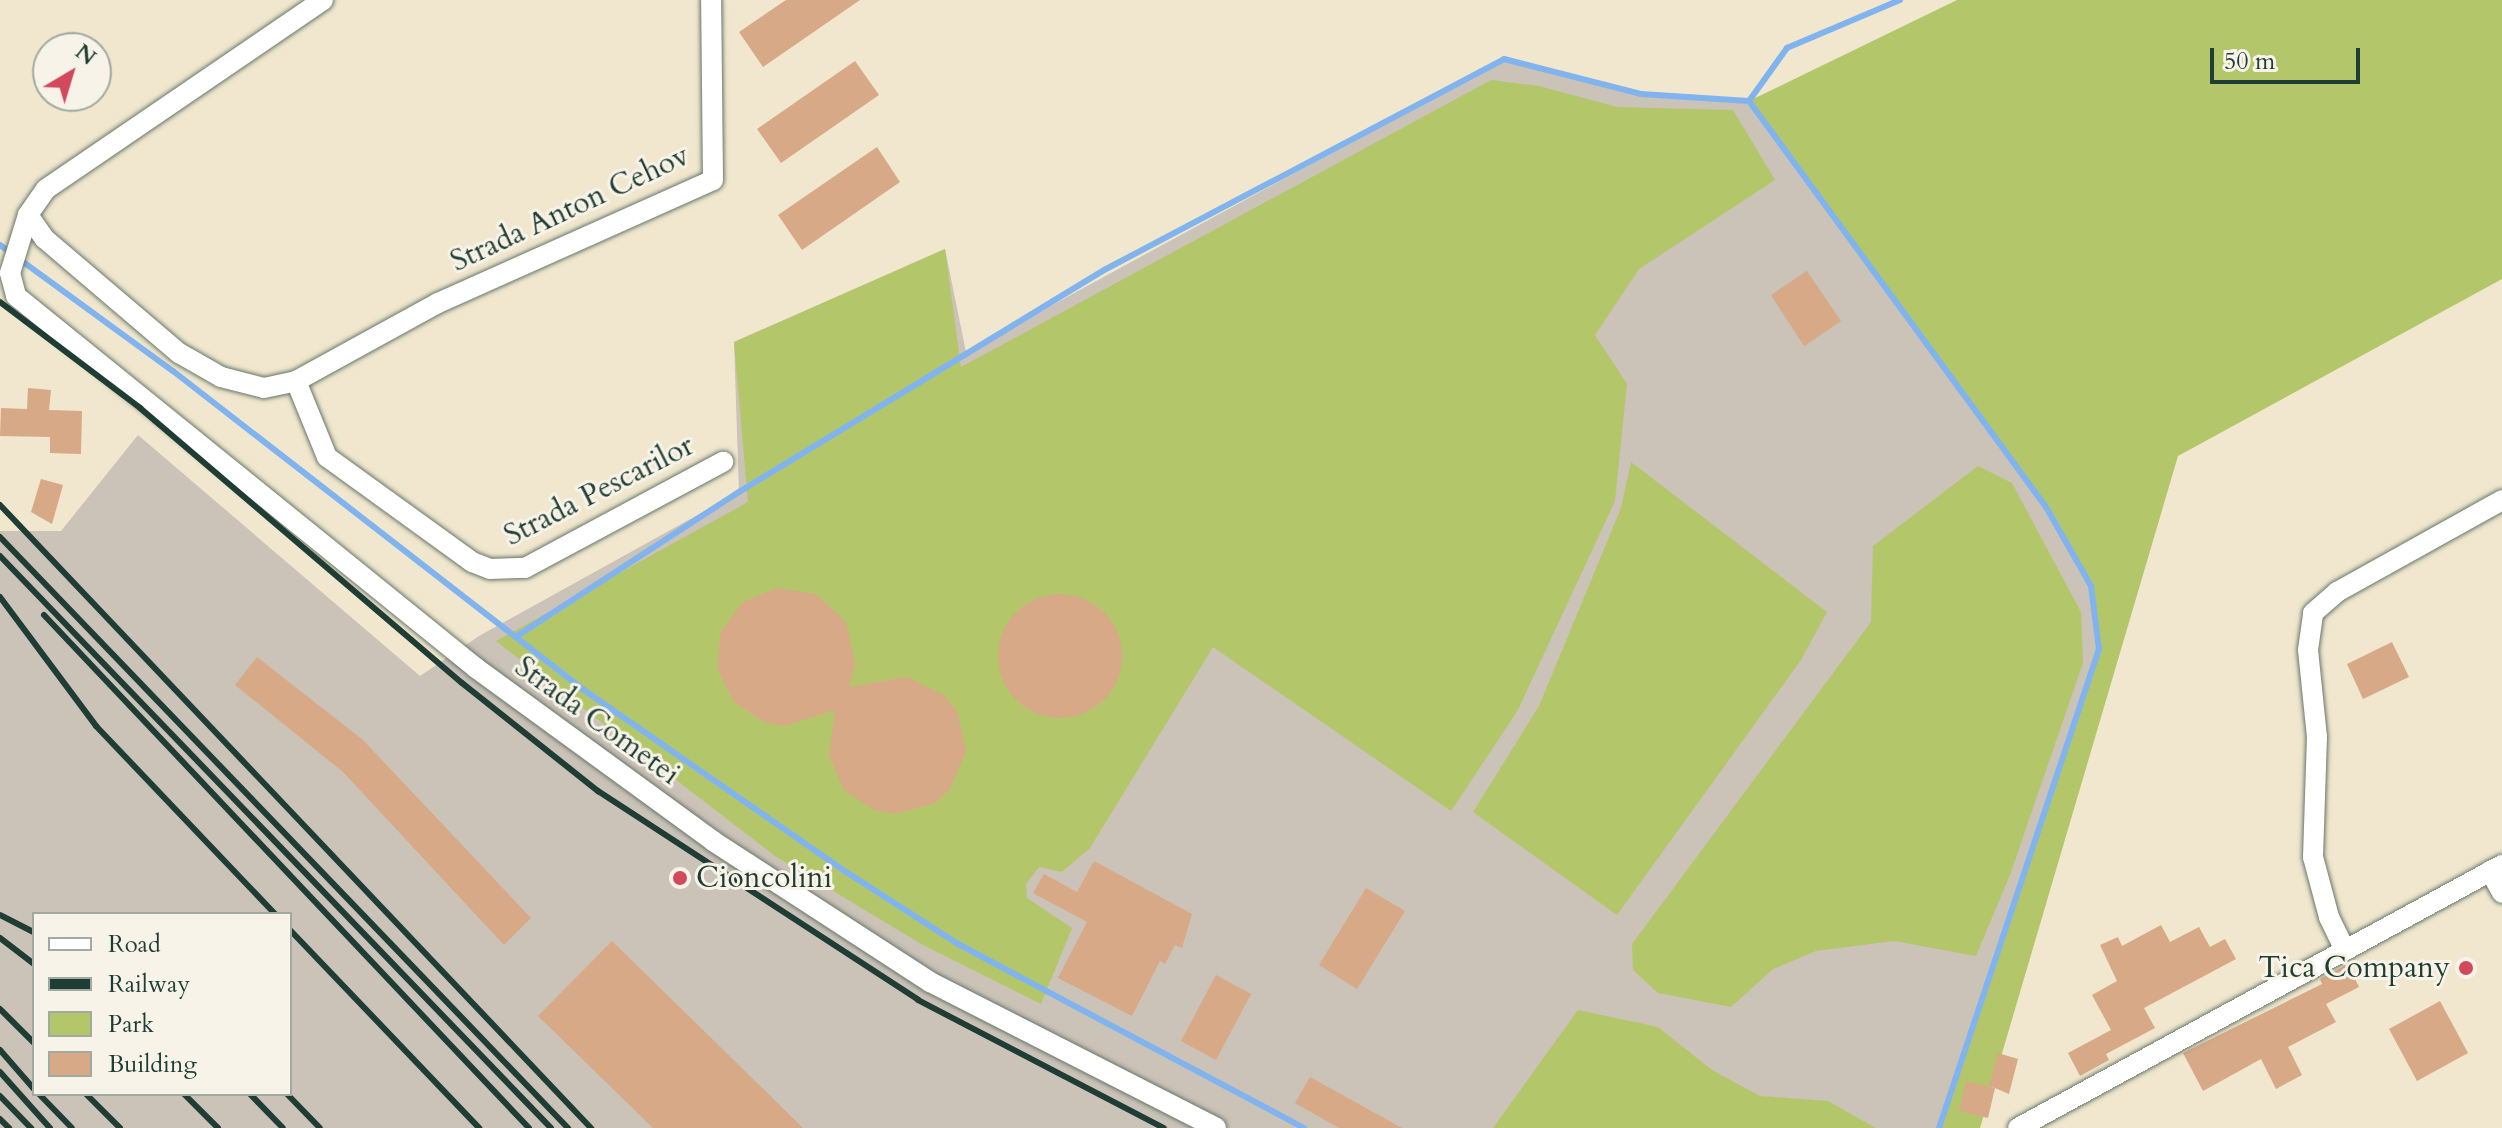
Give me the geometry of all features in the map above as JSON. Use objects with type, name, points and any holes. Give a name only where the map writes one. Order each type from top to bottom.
[{"type":"street","points":[[296,381],[264,388],[221,377],[179,353],[25,223],[54,183],[323,0]]},
{"type":"street","name":"Strada Anton Cehov","points":[[296,381],[438,303],[713,180],[711,0]]},
{"type":"street","name":"Strada Cometei","points":[[25,223],[10,273],[16,296],[591,756],[930,982],[1216,1128]]},
{"type":"street","name":"Strada Pescarilor","points":[[296,381],[327,457],[472,562],[490,569],[525,568],[723,462]]},
{"type":"street","points":[[2345,950],[2329,917],[2313,857],[2317,737],[2308,650],[2313,613],[2337,592],[2502,500]]},
{"type":"street","points":[[2018,1128],[2496,868],[2502,893]]},
{"type":"shaded area","points":[[1504,59],[1641,94],[1749,101],[2046,507],[2091,586],[2099,649],[1939,1128],[0,1128],[0,531],[61,531],[138,435],[420,676],[479,636],[739,492],[734,342],[945,249],[966,352]]},
{"type":"green space","points":[[1957,0],[2502,0],[2502,279],[2178,456],[1980,1128],[1939,1128],[2099,649],[2091,586],[2046,507],[1749,101]]},
{"type":"green space","points":[[1491,80],[1539,86],[1617,107],[1733,110],[1775,180],[1639,269],[1595,335],[1627,384],[1615,501],[1518,710],[1451,811],[1213,647],[1090,848],[1062,872],[1039,867],[1026,884],[1027,898],[1072,928],[1041,1004],[923,945],[775,856],[496,641],[748,502],[734,342],[945,249],[961,367]]},
{"type":"green space","points":[[1631,462],[1827,612],[1801,660],[1617,915],[1473,812],[1539,706],[1621,508]]},
{"type":"green space","points":[[1978,466],[2012,483],[2081,612],[2083,663],[2010,875],[1976,956],[1894,941],[1816,951],[1773,969],[1731,1007],[1658,993],[1633,970],[1632,944],[1871,622],[1873,546]]},
{"type":"green space","points":[[1578,1010],[1658,1027],[1712,1070],[1760,1096],[1828,1101],[1876,1128],[1493,1128]]},
{"type":"building","points":[[786,0],[860,0],[763,67],[739,32]]},
{"type":"building","points":[[855,61],[879,95],[781,163],[757,129]]},
{"type":"building","points":[[877,147],[900,182],[802,250],[778,215]]},
{"type":"building","points":[[1807,271],[1841,321],[1804,346],[1771,295]]},
{"type":"building","points":[[28,388],[51,390],[49,410],[82,411],[81,454],[50,453],[50,437],[0,436],[1,408],[27,409]]},
{"type":"building","points":[[41,479],[63,485],[52,524],[31,512]]},
{"type":"building","points":[[777,588],[816,594],[846,622],[855,663],[849,687],[907,677],[944,695],[957,711],[966,751],[950,789],[935,803],[895,814],[874,810],[844,790],[829,756],[835,710],[784,726],[763,722],[733,701],[717,668],[721,631],[743,602]]},
{"type":"building","points":[[1060,594],[1084,599],[1104,612],[1117,632],[1122,656],[1117,680],[1104,700],[1084,713],[1060,718],[1036,713],[1016,700],[1003,680],[998,656],[1003,632],[1016,612],[1036,599]]},
{"type":"building","points":[[2392,642],[2409,677],[2363,699],[2347,664]]},
{"type":"building","points":[[257,657],[363,740],[531,918],[504,945],[343,772],[235,685]]},
{"type":"building","points":[[1094,861],[1192,914],[1182,948],[1175,945],[1165,964],[1160,961],[1132,1016],[1058,978],[1087,922],[1033,893],[1044,874],[1077,892]]},
{"type":"building","points":[[1366,888],[1405,911],[1357,989],[1319,965]]},
{"type":"building","points":[[2161,925],[2170,942],[2199,927],[2210,947],[2225,939],[2236,959],[2144,1008],[2155,1028],[2106,1054],[2109,1060],[2080,1076],[2068,1053],[2111,1030],[2092,995],[2117,981],[2100,945],[2118,937],[2122,946]]},
{"type":"building","points":[[612,941],[803,1128],[653,1128],[538,1016]]},
{"type":"building","points":[[2348,964],[2359,987],[2326,1004],[2336,1022],[2288,1047],[2302,1075],[2276,1089],[2261,1059],[2203,1091],[2183,1053],[2322,984],[2320,979]]},
{"type":"building","points":[[1216,975],[1251,994],[1216,1060],[1181,1041]]},
{"type":"building","points":[[2440,1001],[2468,1053],[2417,1081],[2389,1029]]},
{"type":"building","points":[[1998,1053],[2018,1059],[2009,1094],[1989,1086]]},
{"type":"building","points":[[1310,1077],[1402,1128],[1339,1128],[1295,1103]]},
{"type":"building","points":[[1966,1081],[1995,1088],[1988,1118],[1959,1111]]},
{"type":"waterway","points":[[1900,0],[1787,48],[1749,101],[2046,507],[2091,586],[2099,649],[1939,1128]]},
{"type":"waterway","points":[[517,636],[739,492],[1106,269],[1504,59],[1641,94],[1749,101]]},
{"type":"waterway","points":[[0,245],[173,371],[584,690],[840,868],[958,944],[1304,1128]]},
{"type":"railway","points":[[0,302],[140,408],[462,683],[598,791],[918,1000],[1164,1128]]},
{"type":"railway","points":[[0,505],[591,1128]]},
{"type":"railway","points":[[0,537],[568,1128]]},
{"type":"railway","points":[[0,556],[551,1128]]},
{"type":"railway","points":[[0,597],[96,726],[273,912]]},
{"type":"railway","points":[[44,615],[529,1128]]},
{"type":"railway","points":[[0,915],[32,931]]},
{"type":"railway","points":[[292,932],[479,1128]]},
{"type":"railway","points":[[0,938],[32,962]]},
{"type":"railway","points":[[0,1009],[32,1041]]},
{"type":"railway","points":[[0,1050],[32,1087]]},
{"type":"railway","points":[[0,1072],[50,1128]]},
{"type":"railway","points":[[0,1096],[31,1128]]},
{"type":"railway","points":[[41,1096],[72,1128]]},
{"type":"railway","points":[[88,1096],[120,1128]]},
{"type":"railway","points":[[186,1096],[218,1128]]},
{"type":"railway","points":[[252,1096],[283,1128]]},
{"type":"railway","points":[[289,1096],[320,1128]]},
{"type":"railway","points":[[0,1119],[9,1128]]},
{"type":"place","name":"Cioncolini","points":[[680,878]]},
{"type":"place","name":"Tica Company","points":[[2466,968]]}]
